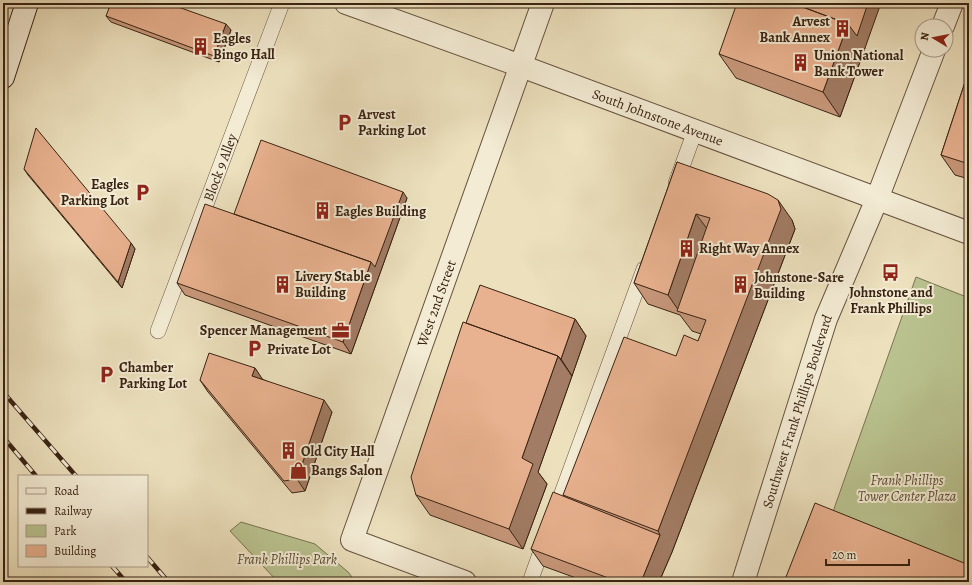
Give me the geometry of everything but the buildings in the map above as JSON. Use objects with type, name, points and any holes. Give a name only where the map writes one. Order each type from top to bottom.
[{"type":"street","points":[[3,77],[27,3]]},
{"type":"street","name":"South Johnstone Avenue","points":[[346,3],[522,66],[969,233]]},
{"type":"street","name":"West 2nd Street","points":[[465,582],[352,540],[522,66],[543,3]]},
{"type":"street","points":[[946,18],[952,3]]},
{"type":"street","name":"Southwest Frank Phillips Boulevard","points":[[743,582],[826,319],[877,199],[931,58]]},
{"type":"lane","name":"Block 9 Alley","points":[[158,331],[282,3]]},
{"type":"lane","points":[[670,197],[695,131]]},
{"type":"lane","points":[[530,582],[649,256]]},
{"type":"green space","name":"Frank Phillips Tower Center Plaza","points":[[916,277],[969,298],[969,579],[829,523]]},
{"type":"green space","name":"Frank Phillips Park","points":[[241,522],[315,544],[348,572],[356,582],[278,582],[230,531]]},
{"type":"railway","points":[[3,392],[75,475]]},
{"type":"railway","points":[[3,437],[35,475]]},
{"type":"railway","points":[[148,558],[166,579]]},
{"type":"railway","points":[[113,567],[126,582]]},
{"type":"place","name":"Arvest Bank Annex","points":[[843,29]]},
{"type":"place","name":"Eagles Bingo Hall","points":[[200,46]]},
{"type":"place","name":"Union National Bank Tower","points":[[801,63]]},
{"type":"place","name":"Arvest Parking Lot","points":[[345,122]]},
{"type":"place","name":"Eagles Parking Lot","points":[[142,192]]},
{"type":"place","name":"Eagles Building","points":[[322,211]]},
{"type":"place","name":"Right Way Annex","points":[[686,248]]},
{"type":"place","name":"Johnstone and Frank Phillips","points":[[891,272]]},
{"type":"place","name":"Livery Stable Building","points":[[282,284]]},
{"type":"place","name":"Johnstone-Sare Building","points":[[741,285]]},
{"type":"place","name":"Spencer Management","points":[[340,330]]},
{"type":"place","name":"Private Lot","points":[[254,349]]},
{"type":"place","name":"Chamber Parking Lot","points":[[106,375]]},
{"type":"place","name":"Old City Hall","points":[[288,451]]},
{"type":"place","name":"Bangs Salon","points":[[298,470]]}]
